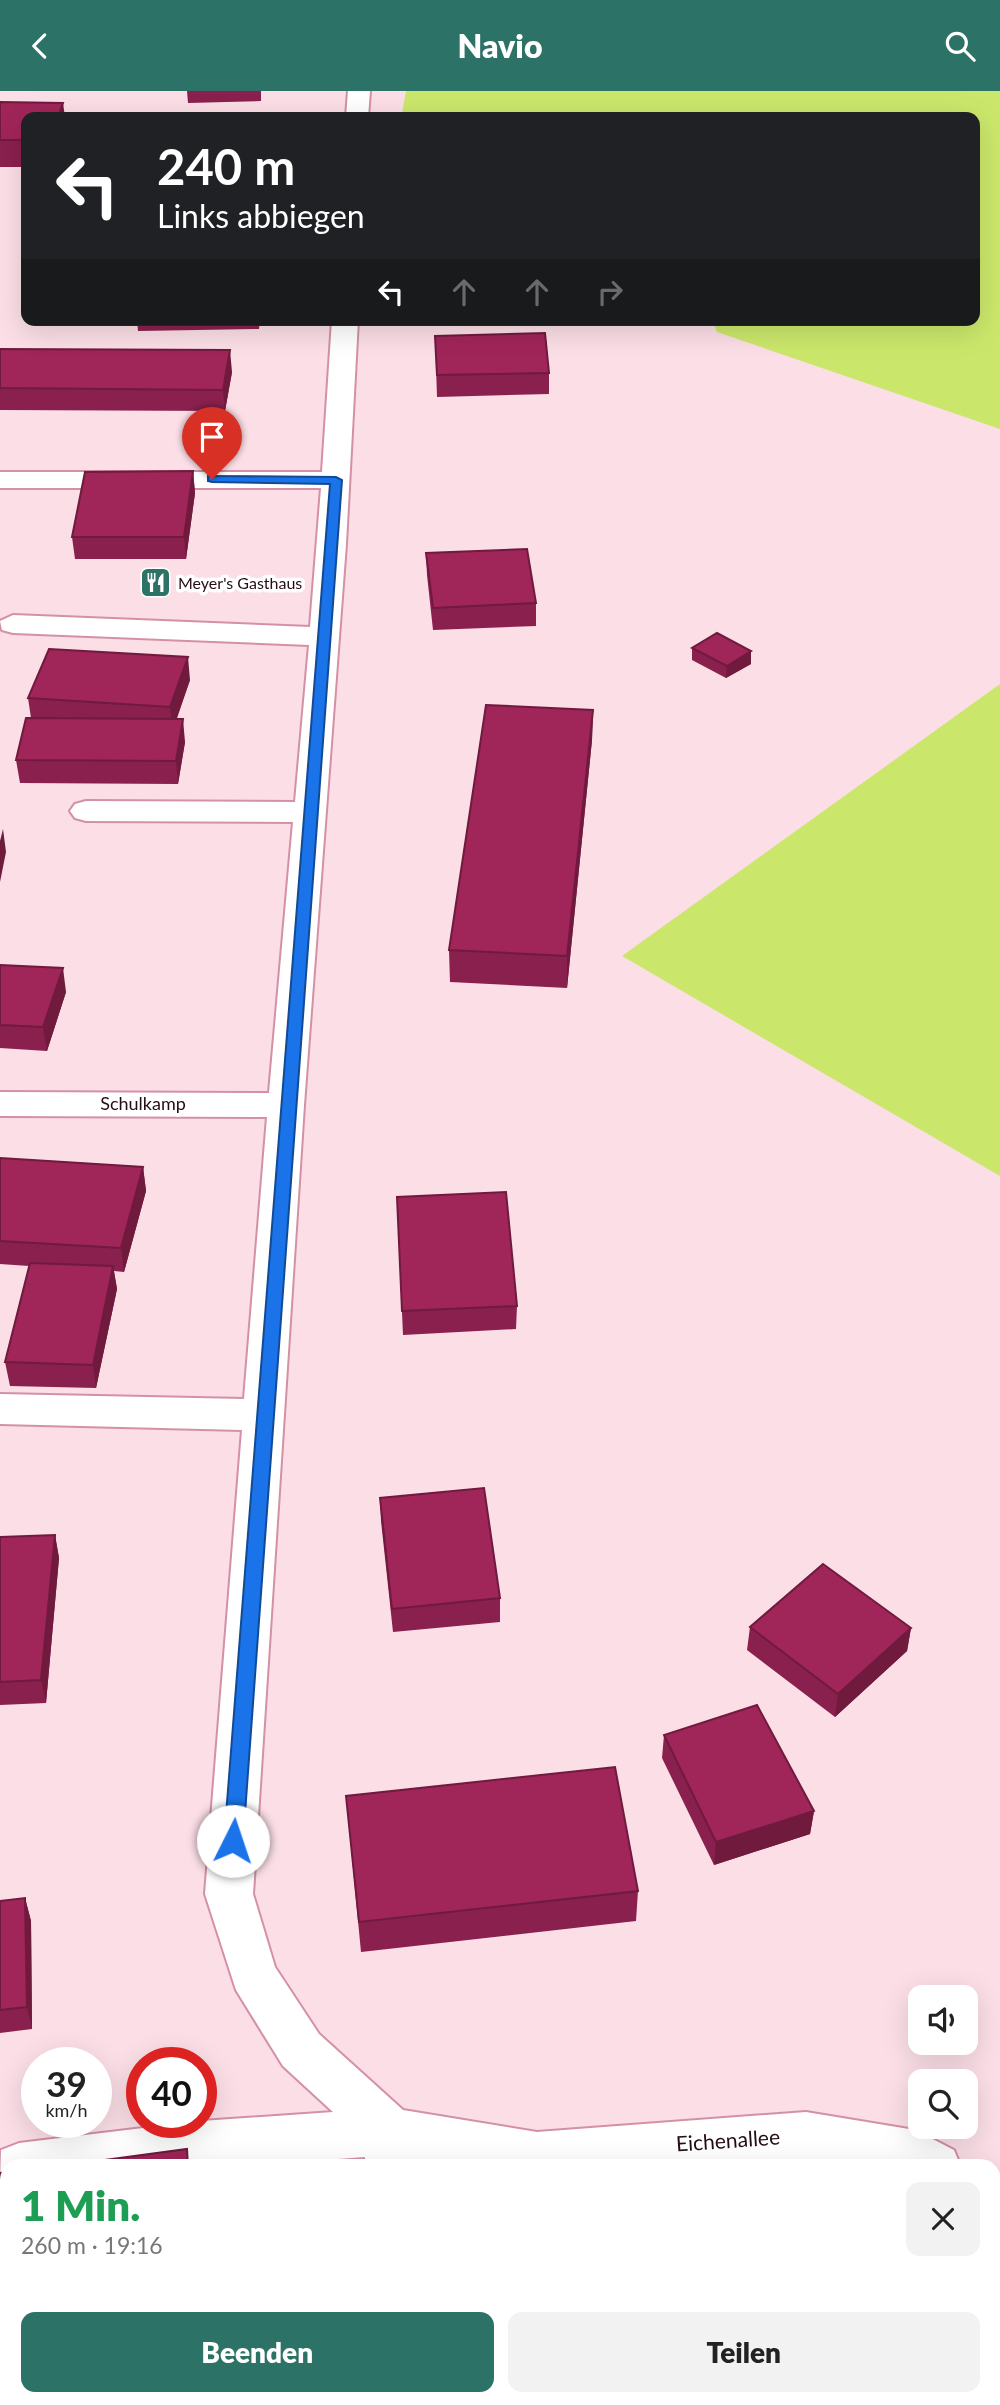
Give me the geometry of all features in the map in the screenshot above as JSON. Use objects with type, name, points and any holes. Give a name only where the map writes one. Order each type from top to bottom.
[{"type":"street","points":[[357,112],[359,91]]},
{"type":"street","points":[[345,326],[325,637],[286,1105],[266,1415],[229,1894],[253,1975],[302,2050],[391,2149]]},
{"type":"street","points":[[0,480],[336,480]]},
{"type":"street","points":[[13,624],[325,637]]},
{"type":"street","points":[[86,811],[310,812]]},
{"type":"street","name":"Schulkamp","points":[[0,1104],[286,1105]]},
{"type":"street","points":[[0,1409],[266,1415]]},
{"type":"street","name":"Eichenallee","points":[[83,2159],[194,2145],[391,2149],[537,2156],[806,2136],[915,2154],[923,2159]]},
{"type":"green space","points":[[406,91],[1000,91],[1000,429],[717,332],[714,326],[980,326],[980,112],[402,112]]},
{"type":"green space","points":[[1000,684],[1000,1176],[622,956]]},
{"type":"building","points":[[0,102],[63,103],[60,112],[21,112],[21,140],[0,140]]},
{"type":"building","points":[[545,333],[549,373],[437,375],[435,336]]},
{"type":"building","points":[[0,349],[230,350],[223,390],[0,388]]},
{"type":"building","points":[[193,471],[184,537],[72,537],[85,472]]},
{"type":"building","points":[[527,549],[536,603],[433,608],[426,553]]},
{"type":"building","points":[[717,633],[751,651],[727,666],[692,648]]},
{"type":"building","points":[[49,649],[188,657],[170,707],[28,698]]},
{"type":"building","points":[[486,705],[593,710],[567,956],[449,950]]},
{"type":"building","points":[[26,718],[183,719],[176,761],[16,760]]},
{"type":"building","points":[[0,965],[63,968],[43,1027],[0,1025]]},
{"type":"building","points":[[0,1158],[143,1167],[121,1248],[0,1241]]},
{"type":"building","points":[[506,1192],[517,1306],[402,1311],[397,1197]]},
{"type":"building","points":[[30,1263],[113,1266],[93,1365],[5,1362]]},
{"type":"building","points":[[484,1488],[500,1598],[392,1609],[380,1498]]},
{"type":"building","points":[[55,1535],[41,1680],[0,1682],[0,1537]]},
{"type":"building","points":[[823,1564],[911,1628],[838,1694],[750,1627]]},
{"type":"building","points":[[757,1705],[814,1811],[716,1842],[664,1735]]},
{"type":"building","points":[[615,1767],[638,1891],[359,1922],[346,1796]]},
{"type":"building","points":[[25,1898],[27,2007],[0,2010],[0,1901]]},
{"type":"building","points":[[187,2149],[188,2159],[113,2159]]},
{"type":"place","name":"Meyer's Gasthaus","points":[[155,583]]},
{"type":"route","points":[[212,479],[336,480],[286,1105],[266,1415],[233,1841]]}]
